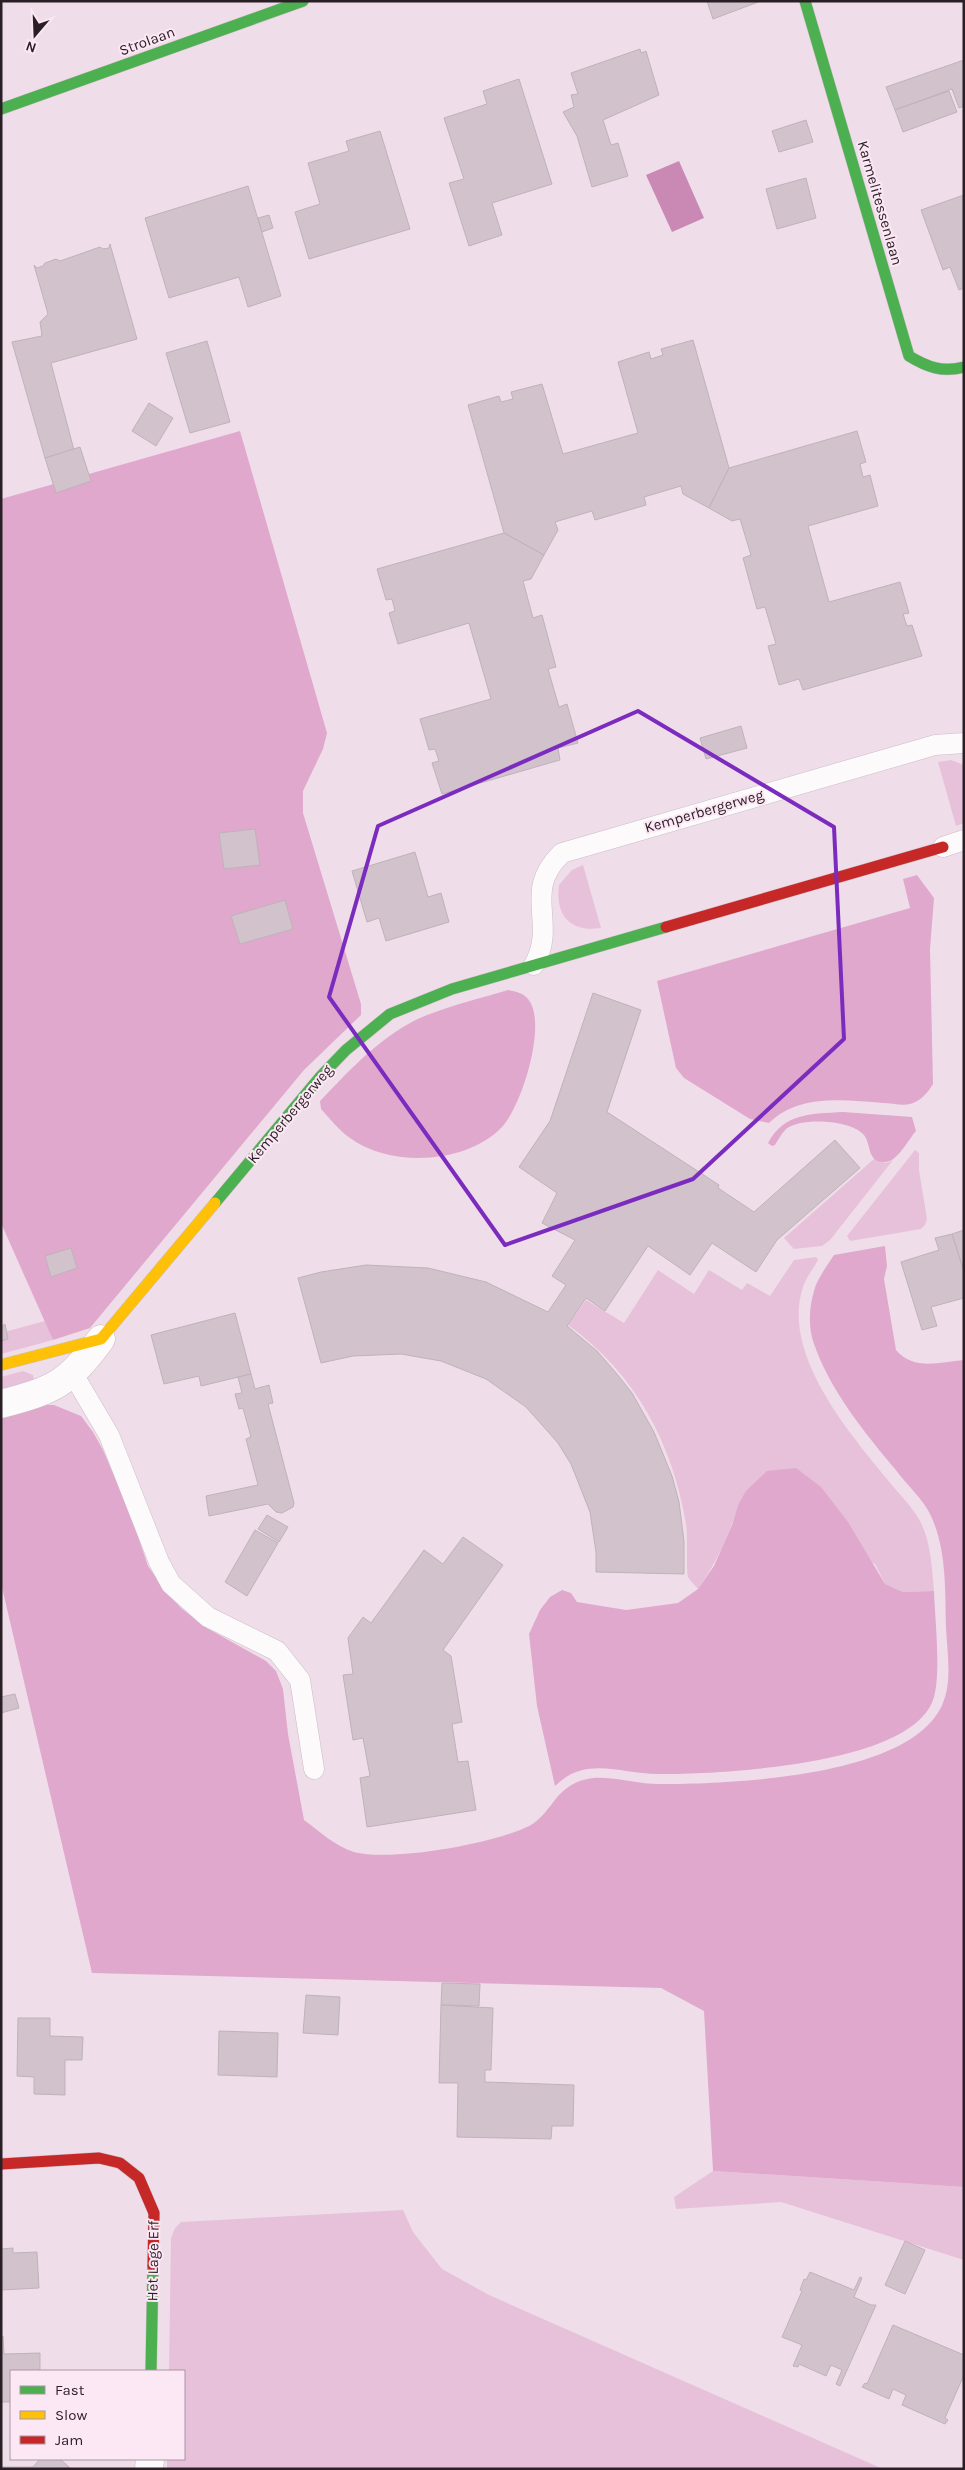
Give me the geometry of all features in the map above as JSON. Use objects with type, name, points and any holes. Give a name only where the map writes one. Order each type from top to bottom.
[{"type":"street","name":"Strolaan","points":[[1,109],[302,1]]},
{"type":"street","name":"Karmelitessenlaan","points":[[805,1],[909,356],[927,368],[954,370],[964,367]]},
{"type":"street","name":"Kemperbergerweg","points":[[1,1404],[35,1396],[73,1374],[320,1077],[368,1030],[390,1014],[420,1000],[534,965],[943,848]]},
{"type":"street","points":[[1,1365],[101,1339]]},
{"type":"street","points":[[67,1347],[73,1374]]},
{"type":"street","name":"Het Lage Erf","points":[[1,2164],[99,2158],[120,2163],[139,2178],[154,2213],[151,2370]]},
{"type":"lane","name":"Kemperbergerweg","points":[[534,965],[542,950],[544,932],[541,916],[542,886],[551,864],[562,853],[935,744],[964,743]]},
{"type":"lane","name":"Kemperbergerweg","points":[[943,848],[964,840]]},
{"type":"lane","points":[[73,1374],[109,1435],[159,1562],[171,1584],[188,1601],[208,1616],[277,1651],[300,1680],[314,1769]]},
{"type":"highlighted area","points":[[638,711],[834,827],[844,1039],[693,1179],[505,1245],[329,997],[378,826]]},
{"type":"shaded area","points":[[679,161],[704,218],[672,232],[646,175]]},
{"type":"shaded area","points":[[240,431],[327,733],[323,749],[303,791],[303,813],[361,1004],[361,1015],[304,1070],[90,1328],[53,1340],[1,1223],[1,499]]},
{"type":"shaded area","points":[[951,760],[964,765],[964,823],[956,826],[938,762]]},
{"type":"shaded area","points":[[583,865],[601,928],[590,929],[573,925],[562,913],[558,896],[559,885],[572,870]]},
{"type":"shaded area","points":[[917,875],[934,898],[930,949],[933,1084],[923,1097],[907,1105],[837,1100],[808,1103],[794,1107],[769,1123],[750,1119],[684,1078],[676,1068],[657,981],[910,908],[903,879]]},
{"type":"shaded area","points":[[508,990],[524,995],[528,999],[533,1010],[535,1026],[534,1044],[524,1083],[510,1116],[502,1127],[487,1139],[469,1149],[449,1155],[428,1158],[386,1154],[367,1148],[350,1138],[321,1109],[320,1101],[369,1052],[396,1031],[427,1015]]},
{"type":"shaded area","points":[[843,1112],[912,1117],[916,1131],[898,1155],[884,1162],[874,1159],[866,1138],[857,1129],[837,1123],[814,1122],[793,1125],[786,1129],[775,1145],[772,1146],[768,1143],[783,1125],[791,1120],[821,1113]]},
{"type":"shaded area","points":[[915,1150],[919,1153],[919,1170],[927,1219],[925,1225],[921,1229],[850,1241],[847,1236]]},
{"type":"shaded area","points":[[874,1159],[886,1163],[893,1160],[830,1240],[822,1246],[794,1249],[784,1238]]},
{"type":"shaded area","points":[[885,1246],[887,1266],[884,1279],[896,1350],[903,1357],[919,1363],[927,1364],[964,1360],[964,2187],[713,2171],[704,2011],[661,1988],[92,1973],[1,1583],[1,1415],[38,1405],[54,1405],[81,1416],[103,1450],[130,1513],[148,1566],[165,1591],[181,1608],[205,1627],[266,1661],[276,1671],[283,1689],[288,1734],[304,1820],[334,1842],[354,1852],[392,1855],[442,1850],[492,1839],[529,1826],[541,1817],[569,1786],[581,1781],[593,1778],[606,1778],[659,1784],[690,1784],[773,1778],[818,1771],[861,1761],[898,1746],[927,1726],[944,1700],[948,1683],[943,1557],[936,1529],[924,1504],[872,1440],[838,1394],[821,1361],[812,1338],[810,1325],[811,1304],[815,1286],[834,1255]]},
{"type":"shaded area","points":[[816,1257],[818,1260],[803,1287],[799,1312],[801,1338],[810,1364],[822,1390],[837,1415],[920,1521],[929,1546],[934,1591],[903,1592],[885,1584],[875,1564],[738,1505],[721,1549],[698,1589],[688,1577],[686,1524],[680,1494],[661,1439],[647,1412],[613,1365],[592,1344],[568,1325],[586,1300],[624,1323],[658,1270],[694,1294],[709,1270],[742,1290],[747,1283],[770,1296],[794,1260]]},
{"type":"shaded area","points":[[45,1321],[53,1340],[1,1354],[1,1333]]},
{"type":"shaded area","points":[[23,1371],[33,1375],[34,1381],[1,1393],[1,1377]]},
{"type":"shaded area","points":[[796,1468],[821,1487],[848,1522],[885,1584],[903,1592],[934,1591],[937,1660],[936,1686],[934,1697],[919,1720],[891,1738],[854,1752],[811,1761],[767,1768],[686,1774],[644,1773],[604,1768],[591,1769],[579,1771],[555,1786],[537,1706],[529,1634],[540,1610],[550,1597],[562,1590],[571,1593],[577,1602],[626,1610],[678,1603],[698,1589],[714,1566],[732,1525],[738,1505],[746,1491],[767,1471]]},
{"type":"shaded area","points":[[713,2171],[964,2187],[964,2260],[781,2202],[676,2209],[674,2197]]},
{"type":"shaded area","points":[[403,2210],[413,2232],[442,2269],[489,2295],[883,2469],[167,2469],[167,2460],[185,2460],[185,2370],[169,2370],[171,2238],[175,2228],[181,2222]]},
{"type":"building","points":[[707,1],[761,1],[713,19]]},
{"type":"building","points":[[640,49],[641,53],[646,51],[659,95],[603,120],[611,145],[618,143],[628,176],[592,187],[577,136],[563,112],[574,107],[571,95],[578,94],[571,73]]},
{"type":"building","points":[[964,60],[964,106],[959,108],[952,89],[895,110],[886,87]]},
{"type":"building","points":[[519,79],[552,184],[492,203],[502,235],[469,246],[449,183],[464,179],[444,118],[487,104],[483,91]]},
{"type":"building","points":[[949,91],[957,112],[903,132],[895,110]]},
{"type":"building","points":[[806,120],[813,142],[779,152],[772,131]]},
{"type":"building","points":[[380,131],[410,229],[309,259],[295,212],[320,204],[308,163],[349,151],[346,141]]},
{"type":"building","points":[[806,178],[816,218],[777,229],[766,189]]},
{"type":"building","points":[[248,186],[281,296],[248,307],[239,277],[169,298],[145,218]]},
{"type":"building","points":[[964,195],[964,288],[959,290],[950,267],[943,270],[921,210]]},
{"type":"building","points":[[269,215],[273,228],[262,232],[258,218]]},
{"type":"building","points":[[110,244],[137,339],[51,363],[74,450],[45,458],[12,342],[42,336],[40,322],[48,314],[34,265],[37,268],[56,259],[60,261],[100,247],[103,249],[109,248]]},
{"type":"building","points":[[693,340],[729,468],[709,508],[683,494],[681,486],[644,497],[646,505],[595,520],[592,511],[555,522],[558,530],[544,555],[504,533],[468,405],[499,396],[501,402],[513,399],[511,392],[542,384],[563,454],[638,433],[618,362],[649,352],[651,359],[663,355],[661,349]]},
{"type":"building","points":[[207,341],[230,422],[190,433],[166,353]]},
{"type":"building","points":[[149,403],[173,418],[156,446],[132,431]]},
{"type":"building","points":[[857,431],[866,462],[860,464],[863,477],[870,475],[878,506],[808,526],[829,602],[900,582],[909,613],[903,614],[907,626],[912,625],[922,656],[803,690],[799,679],[779,685],[768,646],[776,644],[765,607],[757,609],[743,558],[751,555],[740,519],[732,521],[709,508],[729,468]]},
{"type":"building","points":[[80,447],[91,481],[56,493],[45,458]]},
{"type":"building","points":[[504,533],[544,555],[531,579],[523,581],[533,618],[542,615],[556,667],[548,669],[559,707],[567,704],[578,743],[558,748],[560,760],[442,794],[432,763],[439,761],[435,749],[429,750],[420,719],[491,699],[469,623],[398,644],[389,613],[395,611],[392,599],[386,600],[377,569]]},
{"type":"building","points":[[741,726],[747,748],[706,759],[700,738]]},
{"type":"building","points":[[255,829],[260,865],[224,869],[219,833]]},
{"type":"building","points":[[415,852],[428,897],[441,893],[449,922],[386,941],[379,918],[367,922],[352,871]]},
{"type":"building","points":[[285,900],[293,929],[240,944],[231,916]]},
{"type":"building","points":[[593,993],[641,1010],[607,1112],[719,1185],[718,1188],[754,1212],[835,1140],[860,1168],[777,1240],[756,1272],[712,1243],[690,1275],[648,1246],[605,1311],[586,1298],[567,1326],[597,1351],[617,1374],[632,1393],[654,1432],[672,1476],[679,1502],[684,1541],[684,1574],[596,1572],[596,1552],[590,1512],[571,1464],[558,1443],[526,1407],[486,1379],[441,1361],[401,1354],[353,1356],[321,1363],[298,1278],[321,1272],[366,1265],[428,1268],[486,1282],[548,1312],[566,1285],[552,1276],[575,1240],[542,1223],[557,1193],[519,1167],[550,1121]]},
{"type":"building","points":[[964,1230],[964,1272],[952,1234]]},
{"type":"building","points":[[952,1234],[964,1272],[964,1298],[931,1307],[937,1326],[922,1330],[901,1262],[939,1250],[935,1238]]},
{"type":"building","points":[[71,1248],[77,1268],[51,1277],[45,1256]]},
{"type":"building","points":[[235,1313],[251,1374],[201,1386],[199,1376],[164,1384],[151,1335]]},
{"type":"building","points":[[5,1324],[8,1339],[1,1341],[1,1327]]},
{"type":"building","points":[[251,1374],[255,1389],[269,1385],[273,1403],[268,1404],[294,1503],[293,1507],[282,1513],[276,1512],[268,1504],[209,1516],[206,1496],[258,1485],[246,1439],[251,1437],[243,1408],[239,1409],[235,1394],[242,1393],[238,1377]]},
{"type":"building","points":[[267,1515],[288,1527],[279,1542],[258,1529]]},
{"type":"building","points":[[255,1530],[278,1543],[247,1596],[225,1582]]},
{"type":"building","points":[[463,1537],[503,1565],[443,1650],[451,1656],[462,1722],[452,1724],[458,1762],[468,1761],[476,1810],[367,1827],[360,1778],[370,1776],[363,1738],[353,1740],[343,1675],[353,1674],[348,1638],[363,1617],[371,1623],[424,1550],[443,1564]]},
{"type":"building","points":[[15,1694],[19,1708],[1,1713],[1,1697]]},
{"type":"building","points":[[442,1983],[480,1984],[479,2006],[441,2005]]},
{"type":"building","points":[[306,1995],[340,1997],[338,2035],[303,2033]]},
{"type":"building","points":[[441,2005],[493,2008],[491,2070],[485,2070],[485,2082],[574,2085],[573,2126],[552,2126],[551,2139],[457,2137],[458,2083],[439,2083]]},
{"type":"building","points":[[18,2018],[50,2018],[50,2036],[83,2037],[82,2060],[65,2060],[65,2095],[34,2094],[34,2077],[17,2076]]},
{"type":"building","points":[[219,2031],[278,2033],[277,2077],[218,2075]]},
{"type":"building","points":[[905,2241],[925,2250],[905,2294],[885,2285]]},
{"type":"building","points":[[13,2248],[13,2253],[37,2252],[39,2288],[1,2290],[1,2249]]},
{"type":"building","points":[[810,2272],[854,2290],[860,2277],[862,2278],[854,2297],[871,2305],[876,2305],[840,2386],[836,2384],[842,2370],[831,2365],[826,2376],[799,2364],[798,2367],[793,2366],[802,2345],[782,2337],[802,2291],[800,2290],[804,2279],[806,2280]]},
{"type":"building","points":[[893,2325],[964,2355],[964,2375],[945,2418],[948,2420],[945,2424],[902,2405],[906,2395],[893,2389],[889,2399],[862,2387],[865,2383],[867,2384]]},
{"type":"building","points":[[1,2336],[3,2336],[4,2354],[40,2353],[40,2370],[10,2370],[10,2402],[1,2402]]},
{"type":"building","points":[[39,2460],[61,2460],[70,2468],[1,2469],[1,2467],[33,2467]]},
{"type":"traffic: fast","points":[[1,109],[303,1]]},
{"type":"traffic: fast","points":[[805,1],[909,356],[935,368],[956,369],[964,367]]},
{"type":"traffic: fast","points":[[215,1203],[320,1077],[346,1050],[390,1014],[452,989],[666,927]]},
{"type":"traffic: fast","points":[[151,2370],[153,2266]]},
{"type":"traffic: slow","points":[[1,1365],[101,1339],[215,1203]]},
{"type":"traffic: jam","points":[[666,927],[943,847]]},
{"type":"traffic: jam","points":[[1,2164],[99,2158],[120,2163],[139,2178],[154,2213],[153,2266]]}]
